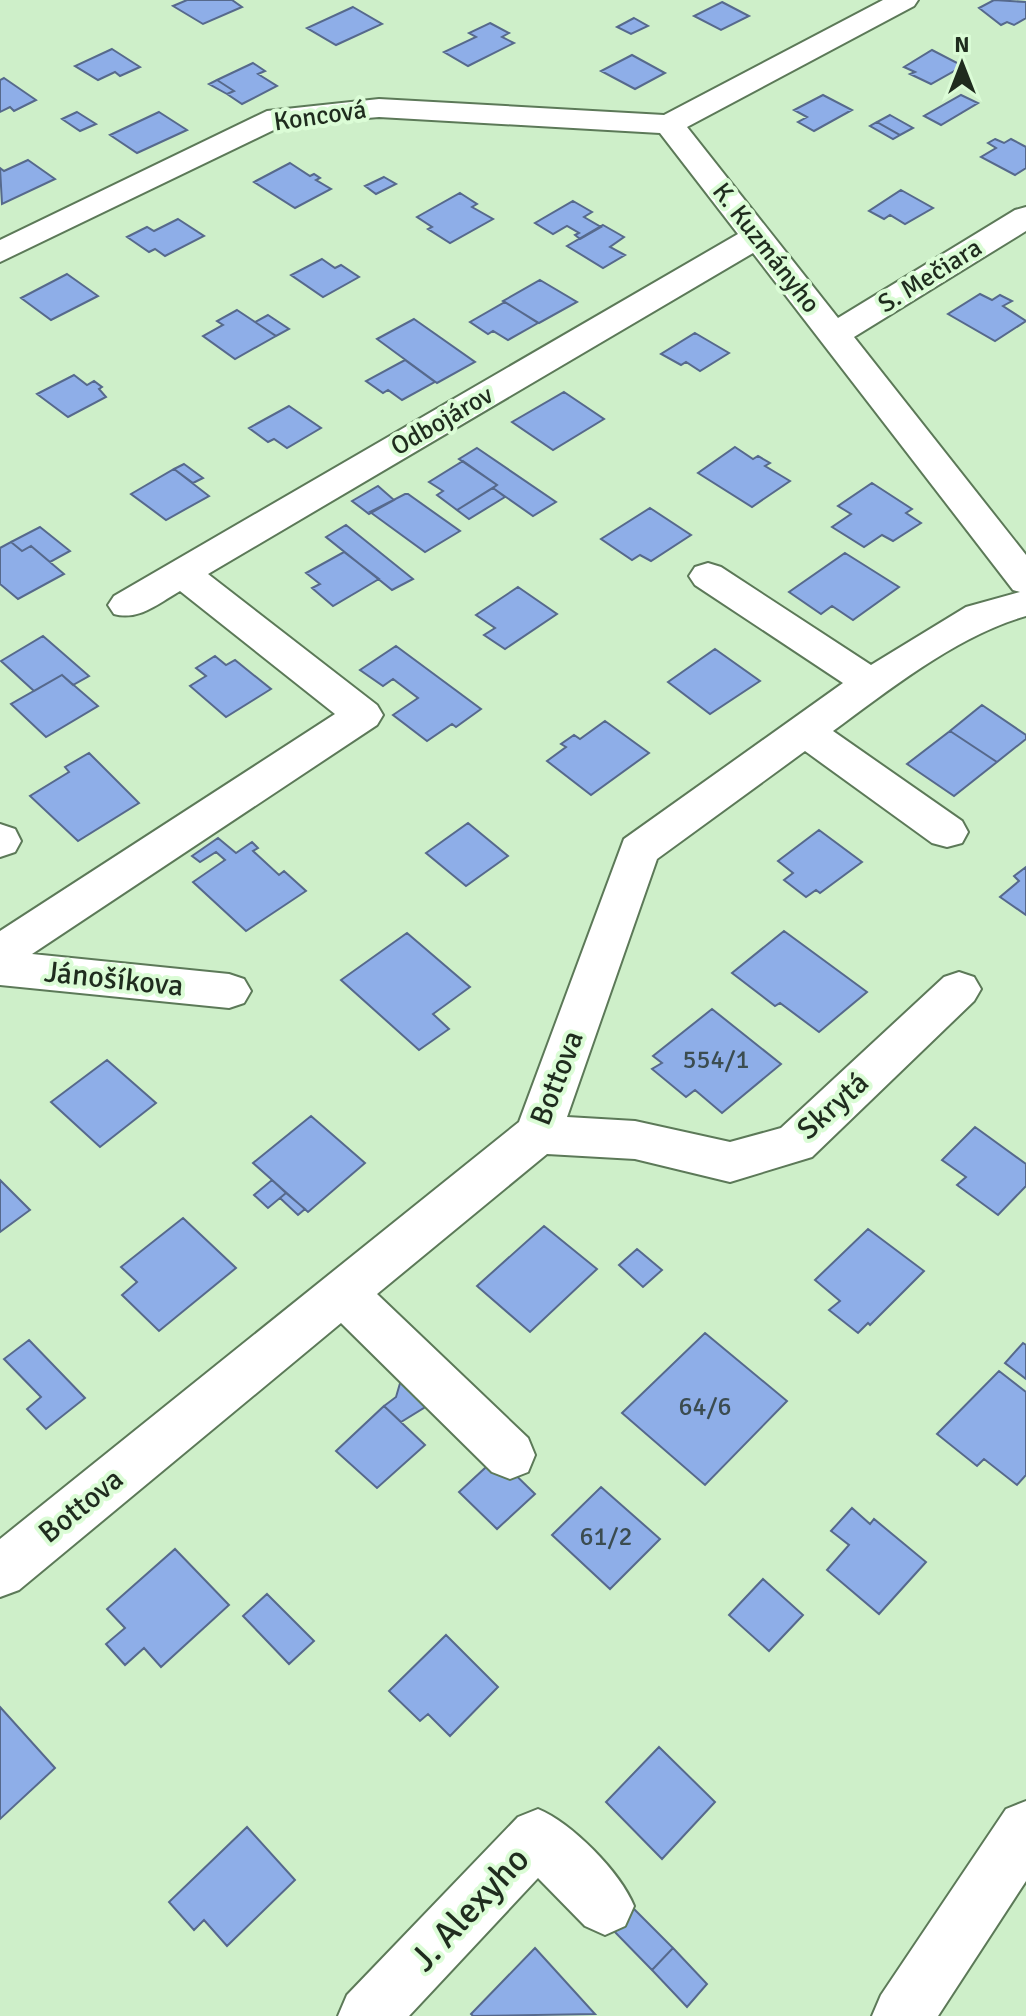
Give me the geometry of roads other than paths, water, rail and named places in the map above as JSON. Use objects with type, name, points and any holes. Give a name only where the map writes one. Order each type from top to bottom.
[{"type":"street","points":[[669,124],[904,0]]},
{"type":"street","name":"Koncová","points":[[0,252],[278,117],[379,108],[669,124]]},
{"type":"street","name":"K. Kuzmányho","points":[[669,124],[1026,581]]},
{"type":"street","name":"S. Mečiara","points":[[834,335],[1026,217]]},
{"type":"street","name":"Odbojárov","points":[[127,605],[757,237]]},
{"type":"street","points":[[0,953],[363,715],[182,573]]},
{"type":"street","points":[[708,576],[871,683]]},
{"type":"street","name":"Bottova","points":[[0,1572],[538,1134],[639,850],[871,683],[979,616],[1026,603]]},
{"type":"street","points":[[805,731],[947,832]]},
{"type":"street","name":"Jánošíkova","points":[[0,968],[229,991]]},
{"type":"street","name":"Skrytá","points":[[538,1134],[635,1140],[730,1162],[796,1143],[959,989]]},
{"type":"street","points":[[343,1293],[510,1455]]},
{"type":"street","points":[[902,2016],[1026,1829]]},
{"type":"street","name":"J. Alexyho","points":[[368,2016],[538,1837],[605,1906]]}]
